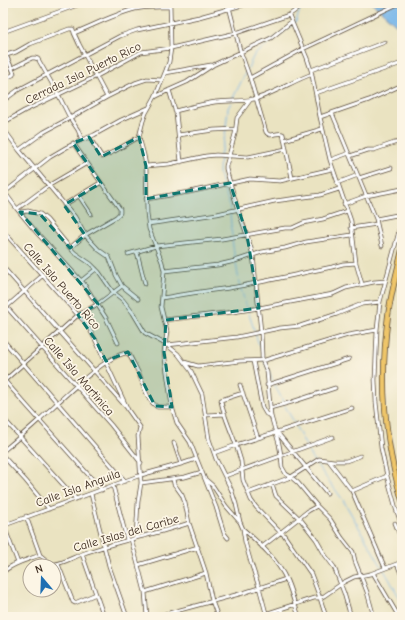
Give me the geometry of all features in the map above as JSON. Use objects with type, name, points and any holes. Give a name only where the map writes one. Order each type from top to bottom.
[{"type":"highway","points":[[402,250],[388,315],[384,371],[384,397],[388,436],[392,460],[402,500]]},
{"type":"street","points":[[3,32],[83,3]]},
{"type":"street","points":[[170,3],[171,48],[169,62],[156,97],[148,108],[142,121],[139,137],[146,166],[148,224],[164,271],[161,307],[167,332],[164,357],[168,373],[172,406],[177,423],[190,442],[216,506],[224,532],[228,538]]},
{"type":"street","points":[[228,3],[241,52],[267,134],[283,134],[292,178]]},
{"type":"street","points":[[3,101],[18,90],[120,36],[137,30],[170,24],[250,3]]},
{"type":"street","points":[[294,3],[296,10]]},
{"type":"street","name":"Cerrada Isla Puerto Rico","points":[[3,123],[58,94],[97,76],[141,52],[171,48],[236,33],[289,15],[306,3]]},
{"type":"street","points":[[250,78],[303,50],[400,3]]},
{"type":"street","points":[[74,33],[135,9],[145,7],[170,7]]},
{"type":"street","points":[[289,15],[311,70],[322,129],[332,168],[351,222],[356,263],[362,284]]},
{"type":"street","points":[[156,97],[187,82],[213,65],[271,38],[291,22]]},
{"type":"street","points":[[3,79],[13,75],[14,73],[4,56],[16,52],[30,44],[72,29],[108,97]]},
{"type":"street","points":[[311,70],[385,42]]},
{"type":"street","points":[[12,68],[32,58],[38,59],[78,130],[82,140]]},
{"type":"street","points":[[316,93],[402,63]]},
{"type":"street","points":[[165,73],[213,65]]},
{"type":"street","points":[[175,111],[214,102],[256,99],[312,74]]},
{"type":"street","points":[[19,150],[44,132],[135,83],[142,80],[162,80]]},
{"type":"street","points":[[320,117],[369,100],[402,85]]},
{"type":"street","points":[[169,90],[175,111],[181,162]]},
{"type":"street","points":[[251,99],[238,118],[226,166],[238,210],[253,255],[259,308],[262,360],[267,372],[271,416],[276,431],[282,467],[283,471],[298,483],[330,520],[353,552],[374,617]]},
{"type":"street","points":[[118,343],[98,304],[81,281],[52,251],[18,211],[4,191],[50,157],[73,143],[148,108]]},
{"type":"street","points":[[332,113],[376,219],[382,246]]},
{"type":"street","points":[[3,128],[34,169],[75,217],[85,236],[99,250],[109,257],[122,286],[138,299]]},
{"type":"street","points":[[284,140],[322,129]]},
{"type":"street","points":[[178,135],[214,130],[236,130]]},
{"type":"street","points":[[88,137],[102,157],[139,137]]},
{"type":"street","points":[[330,160],[349,154],[374,150],[394,143],[402,142]]},
{"type":"street","points":[[70,248],[85,236],[120,213],[120,209],[73,143]]},
{"type":"street","points":[[146,166],[181,162],[206,156],[229,155],[248,157],[286,149]]},
{"type":"street","points":[[18,211],[48,186],[87,163]]},
{"type":"street","points":[[146,199],[250,179],[280,181],[332,168]]},
{"type":"street","points":[[337,183],[391,168]]},
{"type":"street","points":[[64,205],[99,184],[100,181]]},
{"type":"street","points":[[148,224],[218,214],[275,202],[320,196],[339,189]]},
{"type":"street","points":[[344,204],[366,196],[402,189]]},
{"type":"street","points":[[79,196],[91,214]]},
{"type":"street","points":[[18,211],[28,211],[40,214],[47,220],[70,248],[91,264],[113,292],[123,300],[145,333],[178,354],[191,371],[202,394],[209,439],[236,504],[245,542],[267,615]]},
{"type":"street","points":[[128,254],[156,246],[292,228],[303,223],[323,219],[347,211]]},
{"type":"street","points":[[376,219],[402,215],[380,302],[377,330],[375,380],[381,448],[387,476],[402,526]]},
{"type":"street","points":[[352,228],[377,224]]},
{"type":"street","name":"Calle Isla Puerto Rico","points":[[3,231],[86,323],[96,339],[128,410],[140,427],[138,436],[141,463],[141,483],[138,502],[136,537]]},
{"type":"street","points":[[164,271],[218,265],[262,252],[306,242],[352,235]]},
{"type":"street","points":[[137,252],[145,284]]},
{"type":"street","points":[[162,298],[185,293],[256,283],[343,264],[356,263]]},
{"type":"street","points":[[3,267],[128,410]]},
{"type":"street","points":[[81,281],[96,269]]},
{"type":"street","points":[[3,310],[43,275]]},
{"type":"street","points":[[164,320],[259,308],[333,294],[346,288],[362,284],[385,282]]},
{"type":"street","points":[[102,490],[4,380],[78,315],[98,304],[122,286]]},
{"type":"street","points":[[166,345],[237,337],[280,328],[300,326],[362,304],[380,302]]},
{"type":"street","name":"Calle Isla Martinica","points":[[3,303],[111,425],[141,463]]},
{"type":"street","points":[[184,362],[198,366],[265,360],[348,335],[377,330]]},
{"type":"street","points":[[3,340],[126,481]]},
{"type":"street","points":[[3,451],[106,361],[127,353],[135,366],[148,396],[155,406],[172,406]]},
{"type":"street","points":[[267,385],[350,359]]},
{"type":"street","points":[[253,361],[262,407],[266,414],[271,416]]},
{"type":"street","points":[[240,385],[258,438]]},
{"type":"street","points":[[270,408],[335,388]]},
{"type":"street","points":[[243,393],[221,400],[241,461],[243,480],[251,500],[256,507],[284,535],[312,574],[326,617]]},
{"type":"street","points":[[214,453],[276,431],[352,408]]},
{"type":"street","points":[[206,415],[225,414]]},
{"type":"street","points":[[3,418],[76,499]]},
{"type":"street","points":[[276,431],[327,493]]},
{"type":"street","points":[[225,476],[333,437]]},
{"type":"street","points":[[174,443],[181,464]]},
{"type":"street","points":[[3,456],[49,509]]},
{"type":"street","points":[[248,492],[291,477],[319,459],[329,461],[346,460],[360,456]]},
{"type":"street","name":"Calle Isla Anguila","points":[[18,563],[4,525],[141,475],[196,459]]},
{"type":"street","points":[[3,462],[7,461]]},
{"type":"street","points":[[329,461],[352,490],[385,568]]},
{"type":"street","points":[[141,483],[185,477],[202,472]]},
{"type":"street","points":[[352,490],[387,476]]},
{"type":"street","points":[[173,479],[174,484],[182,495],[185,503],[206,573],[212,601],[218,617]]},
{"type":"street","points":[[204,479],[213,486],[226,506],[240,522]]},
{"type":"street","points":[[272,484],[276,496],[299,518],[316,539],[332,564],[341,584],[351,617]]},
{"type":"street","points":[[113,486],[138,565],[145,592],[147,617]]},
{"type":"street","points":[[90,494],[104,547],[126,617]]},
{"type":"street","points":[[262,547],[308,511],[317,506]]},
{"type":"street","points":[[26,516],[40,555],[44,558]]},
{"type":"street","name":"Calle Islas del Caribe","points":[[62,562],[82,554],[129,539],[165,531],[190,523]]},
{"type":"street","points":[[395,524],[402,541]]},
{"type":"street","points":[[243,529],[272,557],[286,579],[299,617]]},
{"type":"street","points":[[138,565],[198,547]]},
{"type":"street","points":[[82,554],[104,617]]},
{"type":"street","points":[[3,572],[18,563],[40,555]]},
{"type":"street","points":[[256,617],[267,615],[295,604],[320,598],[348,580],[373,573],[402,562]]},
{"type":"street","points":[[397,564],[402,576]]},
{"type":"street","points":[[3,566],[7,569]]},
{"type":"street","points":[[145,592],[206,573]]},
{"type":"street","points":[[373,573],[399,617]]},
{"type":"street","points":[[62,574],[74,603],[96,594]]},
{"type":"street","points":[[154,617],[260,588],[286,579]]},
{"type":"street","points":[[281,609],[283,617]]},
{"type":"highlighted area","points":[[89,137],[101,157],[139,137],[146,166],[146,199],[230,183],[247,235],[259,308],[166,320],[164,352],[172,407],[155,406],[128,352],[106,361],[95,339],[78,315],[98,304],[20,212],[40,214],[70,248],[85,235],[64,205],[101,183],[73,143]]},
{"type":"water","points":[[372,3],[402,3],[402,30],[401,29]]},
{"type":"waterway","points":[[248,68],[254,55],[296,22],[300,9]]},
{"type":"waterway","points":[[232,100],[247,70]]},
{"type":"waterway","points":[[222,184],[219,173],[220,155],[225,136],[228,108],[231,103]]},
{"type":"waterway","points":[[222,187],[229,202],[230,210]]},
{"type":"waterway","points":[[230,213],[232,236]]},
{"type":"waterway","points":[[232,239],[235,260]]},
{"type":"waterway","points":[[236,263],[239,283],[247,308]]},
{"type":"waterway","points":[[248,311],[260,348]]},
{"type":"waterway","points":[[263,357],[273,382]]},
{"type":"waterway","points":[[274,384],[284,403]]},
{"type":"waterway","points":[[285,406],[295,424]]},
{"type":"waterway","points":[[296,427],[306,446]]},
{"type":"waterway","points":[[307,449],[311,457],[343,500],[382,567]]},
{"type":"waterway","points":[[384,570],[402,602]]}]
